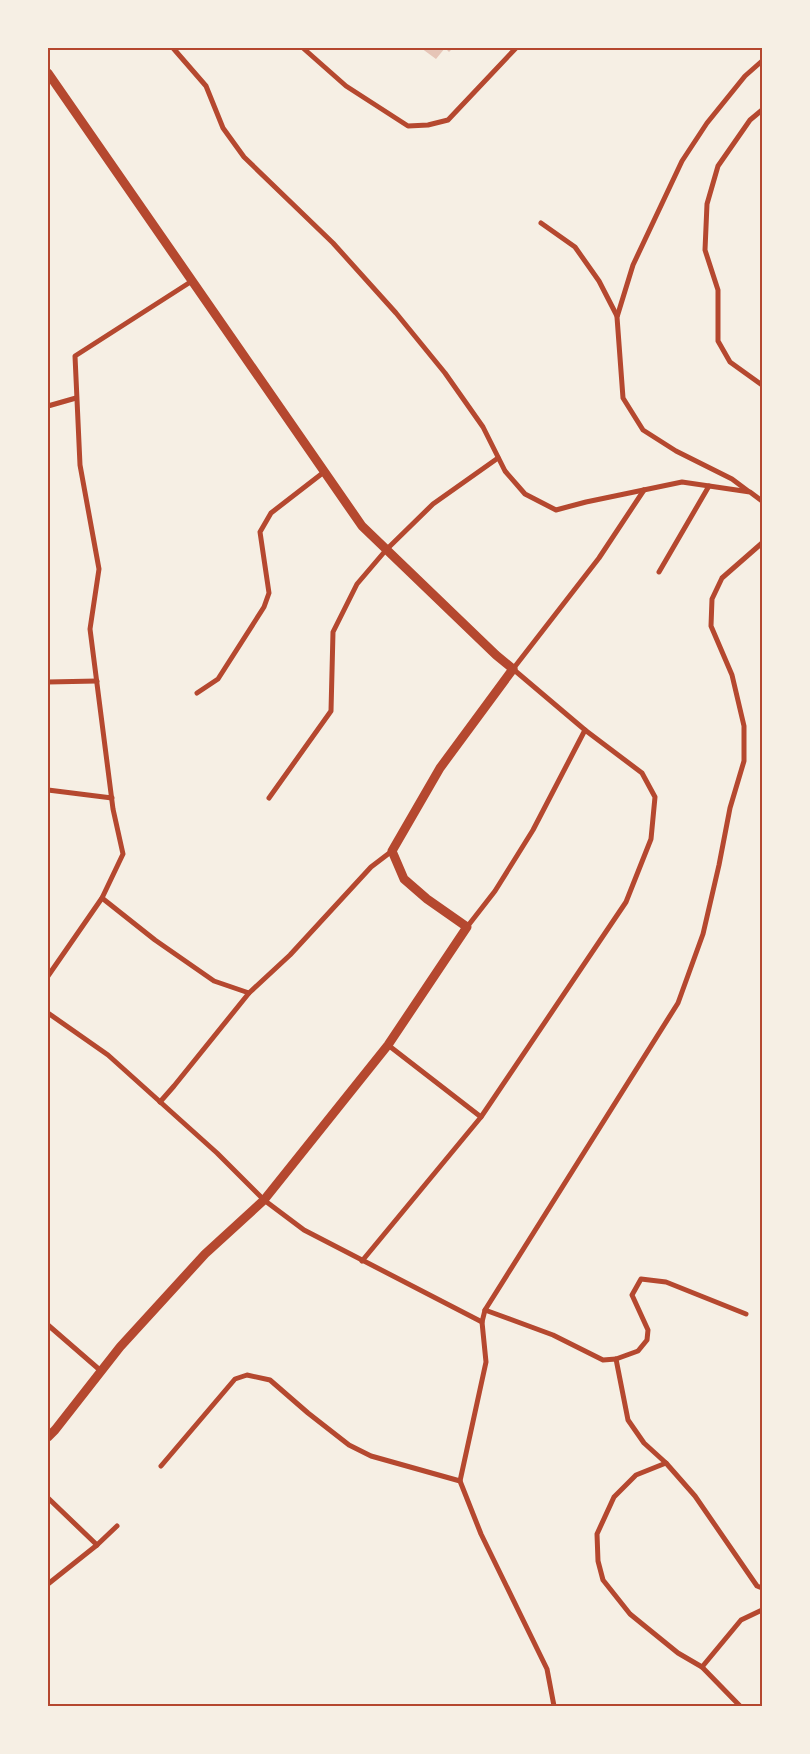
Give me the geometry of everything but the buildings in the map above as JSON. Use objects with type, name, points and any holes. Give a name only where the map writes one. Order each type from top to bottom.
[{"type":"street","points":[[173,48],[206,86],[223,128],[244,157],[332,243],[396,313],[445,373],[484,427],[505,471],[525,494],[556,510],[682,482],[750,492]]},
{"type":"street","points":[[303,48],[346,86],[408,126],[428,125],[448,120],[516,48]]},
{"type":"street","points":[[617,317],[633,265],[682,161],[707,123],[745,76],[762,61]]},
{"type":"street","points":[[48,73],[362,526],[513,669],[585,730],[642,773],[655,797],[652,839],[626,902],[480,1117],[362,1261]]},
{"type":"street","points":[[762,110],[750,120],[718,166],[707,204],[706,250],[718,290],[718,342],[730,362],[762,385]]},
{"type":"street","points":[[541,223],[575,246],[600,281],[617,317],[623,398],[643,430],[676,451],[732,479],[762,501]]},
{"type":"street","points":[[48,976],[102,898],[123,854],[112,798],[90,629],[99,569],[80,465],[76,398],[76,356],[192,281]]},
{"type":"street","points":[[48,406],[76,398]]},
{"type":"street","points":[[269,798],[331,711],[333,632],[357,584],[386,550],[433,504],[498,458]]},
{"type":"street","points":[[197,692],[218,679],[264,607],[269,594],[260,532],[271,513],[324,472]]},
{"type":"street","points":[[659,572],[708,486]]},
{"type":"street","points":[[160,1102],[249,993],[290,955],[344,894],[371,867],[392,851],[440,768],[513,669],[599,558],[644,489]]},
{"type":"street","points":[[554,1706],[547,1669],[482,1534],[460,1481],[486,1362],[482,1322],[485,1310],[678,1003],[703,934],[730,808],[744,761],[744,726],[732,675],[711,626],[712,599],[722,578],[762,543]]},
{"type":"street","points":[[48,682],[97,681]]},
{"type":"street","points":[[48,1437],[120,1347],[205,1254],[264,1200],[388,1045],[467,927],[495,891],[533,830],[585,730]]},
{"type":"street","points":[[48,790],[112,798]]},
{"type":"street","points":[[392,851],[404,878],[427,898],[467,927]]},
{"type":"street","points":[[102,898],[155,940],[214,981],[249,993]]},
{"type":"street","points":[[48,1013],[108,1055],[217,1153],[264,1200],[304,1230],[482,1322]]},
{"type":"street","points":[[388,1045],[480,1117]]},
{"type":"street","points":[[485,1310],[553,1335],[603,1360],[616,1359],[638,1351],[647,1340],[648,1330],[632,1295],[641,1279],[666,1282],[746,1314]]},
{"type":"street","points":[[48,1325],[101,1371]]},
{"type":"street","points":[[616,1359],[628,1420],[644,1443],[666,1463],[695,1496],[757,1586],[762,1588]]},
{"type":"street","points":[[161,1466],[235,1378],[247,1375],[270,1380],[349,1445],[371,1456],[460,1481]]},
{"type":"street","points":[[666,1463],[636,1475],[614,1497],[597,1534],[598,1561],[603,1580],[630,1614],[678,1653],[702,1667],[740,1706]]},
{"type":"street","points":[[48,1498],[97,1545]]},
{"type":"street","points":[[48,1584],[97,1545],[117,1526]]},
{"type":"street","points":[[702,1667],[741,1620],[762,1610]]}]
